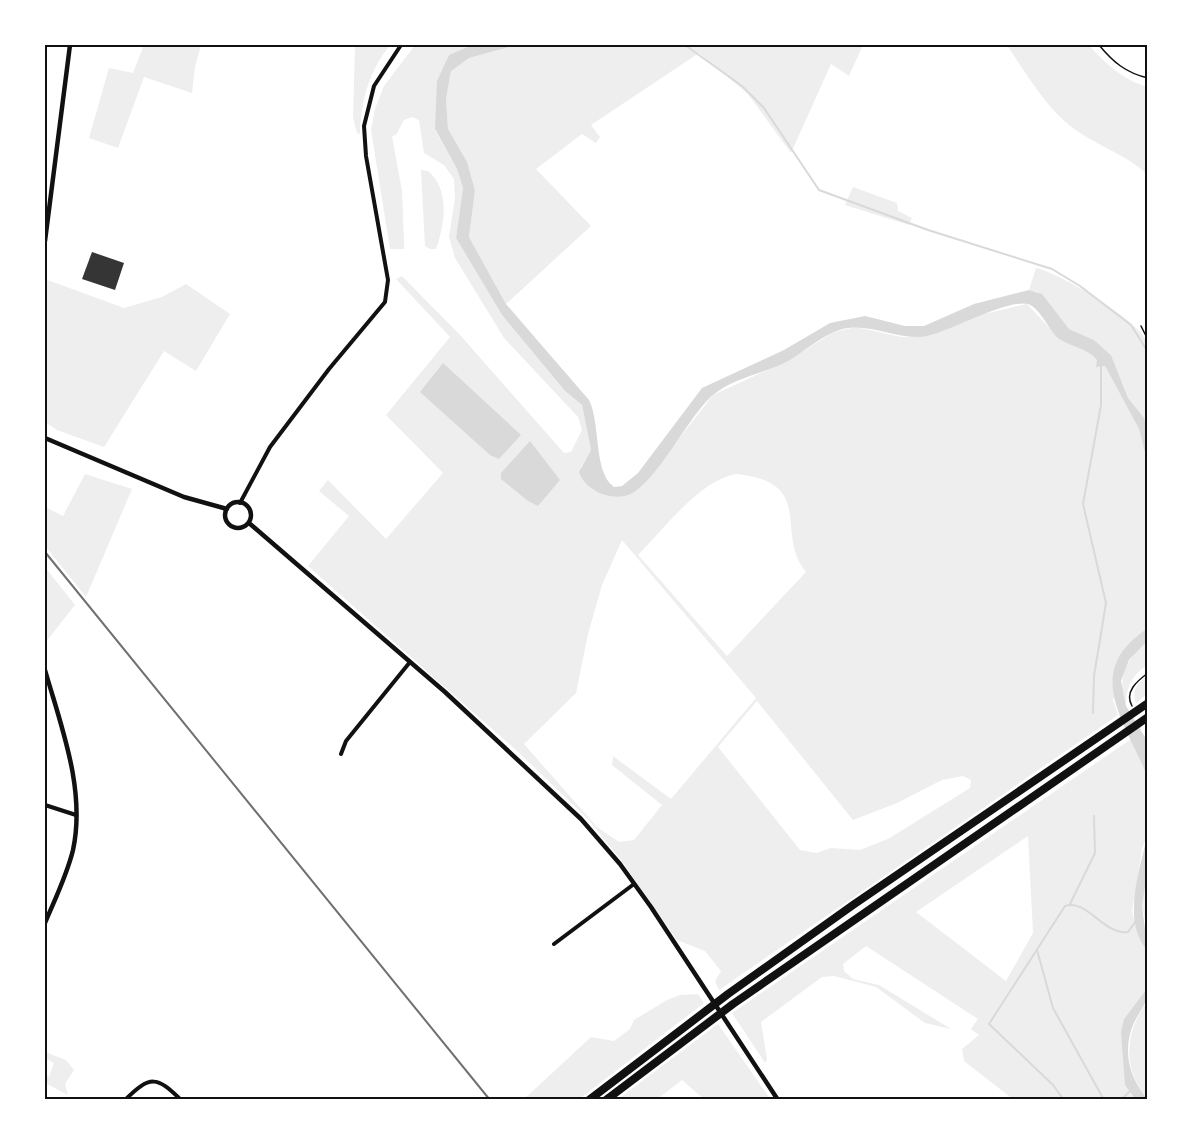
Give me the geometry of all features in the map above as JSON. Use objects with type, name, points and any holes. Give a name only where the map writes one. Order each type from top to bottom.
[{"type":"highway","points":[[589,1100],[728,994],[1147,704]]},
{"type":"highway","points":[[606,1100],[733,1004],[1148,717]]},
{"type":"street","points":[[45,241],[70,45]]},
{"type":"street","points":[[45,439],[184,497],[227,509],[240,503],[270,447],[329,369],[385,302],[388,280],[366,156],[364,126],[374,86],[401,45]]},
{"type":"street","points":[[227,509],[226,519],[232,526],[242,528],[249,523],[251,512],[240,503]]},
{"type":"street","points":[[249,523],[514,754],[581,819],[634,884],[778,1100]]},
{"type":"street","points":[[341,754],[346,741],[410,662]]},
{"type":"street","points":[[45,670],[70,761],[76,815],[69,863],[45,923]]},
{"type":"street","points":[[45,805],[76,815]]},
{"type":"street","points":[[554,944],[634,884]]},
{"type":"street","points":[[125,1100],[142,1083],[153,1080],[166,1085],[182,1100]]},
{"type":"path","points":[[1099,45],[1111,59],[1131,74],[1148,78]]},
{"type":"path","points":[[1141,326],[1148,340]]},
{"type":"shaded area","points":[[144,45],[201,45],[195,67],[192,93],[144,77],[118,148],[89,138],[109,68],[133,73]]},
{"type":"shaded area","points":[[355,45],[390,45],[377,65],[364,98],[360,134],[357,133],[353,117]]},
{"type":"shaded area","points":[[415,45],[472,45],[448,56],[435,130],[457,169],[463,188],[456,238],[502,315],[565,391],[582,405],[591,450],[581,467],[593,490],[617,496],[629,494],[648,478],[713,395],[787,361],[834,332],[856,327],[901,337],[929,336],[984,314],[1027,304],[1060,339],[1092,354],[1105,366],[1139,429],[1148,465],[1148,628],[1135,637],[1113,700],[1118,715],[719,990],[715,981],[721,971],[705,951],[677,940],[621,860],[588,819],[516,750],[308,566],[349,516],[319,491],[328,480],[386,539],[443,473],[386,415],[450,337],[396,279],[402,276],[461,336],[564,453],[571,452],[582,430],[578,417],[504,338],[455,258],[449,237],[455,198],[454,179],[444,165],[424,153],[419,120],[412,117],[404,120],[396,135],[392,136],[402,191],[404,249],[390,249],[371,130],[375,109],[384,86]],"holes":[[[736,474],[761,479],[777,487],[785,498],[797,557],[806,572],[727,656],[638,555],[696,495],[723,478]],[[622,540],[756,698],[671,799],[613,756],[612,765],[662,805],[634,840],[619,842],[597,827],[524,744],[576,693],[588,634],[602,585]],[[757,701],[853,820],[897,803],[942,780],[963,776],[971,780],[970,788],[888,839],[860,850],[831,848],[816,853],[800,850],[718,747]]]},
{"type":"shaded area","points":[[472,45],[516,45],[469,58],[451,71],[446,99],[448,129],[467,162],[475,191],[469,237],[506,304],[589,400],[593,410],[603,470],[607,480],[614,487],[622,486],[638,473],[702,388],[784,350],[830,323],[865,316],[905,326],[924,326],[974,304],[1029,290],[1042,294],[1069,329],[1094,340],[1111,355],[1128,398],[1144,418],[1148,432],[1148,465],[1139,429],[1105,366],[1096,367],[1097,360],[1093,356],[1058,338],[1032,306],[1019,304],[1007,306],[928,336],[904,336],[857,328],[846,328],[834,332],[788,361],[730,384],[713,395],[693,418],[661,465],[639,489],[628,495],[613,496],[592,489],[579,472],[591,450],[582,405],[565,391],[502,315],[456,238],[463,188],[457,169],[435,129],[437,81],[449,55]]},
{"type":"shaded area","points":[[516,45],[863,45],[849,76],[831,64],[791,153],[748,94],[699,53],[591,125],[600,137],[596,143],[582,134],[536,169],[591,226],[506,304],[469,237],[475,191],[448,129],[446,99],[451,70],[469,58]]},
{"type":"shaded area","points":[[1007,45],[1089,45],[1116,70],[1148,87],[1148,175],[1130,161],[1082,134],[1063,120],[1037,90]]},
{"type":"shaded area","points":[[421,170],[428,171],[435,178],[443,197],[442,229],[436,249],[425,246]]},
{"type":"shaded area","points":[[853,187],[897,203],[898,211],[912,218],[909,225],[845,205]]},
{"type":"shaded area","points":[[1036,268],[1063,279],[1098,299],[1116,311],[1142,334],[1148,344],[1149,352],[1148,432],[1143,418],[1128,398],[1111,355],[1094,340],[1069,329],[1038,292],[1029,290]]},
{"type":"shaded area","points":[[45,279],[124,308],[162,297],[186,284],[230,314],[196,371],[164,351],[104,447],[57,430],[45,422]]},
{"type":"shaded area","points":[[443,363],[521,435],[499,459],[490,455],[420,392]]},
{"type":"shaded area","points":[[530,441],[560,480],[538,506],[528,501],[501,479],[501,473]]},
{"type":"shaded area","points":[[85,474],[132,489],[86,597],[45,546],[45,507],[63,516]]},
{"type":"shaded area","points":[[45,567],[75,605],[45,643]]},
{"type":"shaded area","points":[[1148,628],[1148,640],[1129,660],[1121,681],[1126,706],[1148,742],[1148,779],[1121,718],[1115,699],[1113,681],[1116,663],[1128,645]]},
{"type":"shaded area","points":[[1148,640],[1148,665],[1131,682],[1126,705],[1122,686],[1125,669],[1134,654]]},
{"type":"shaded area","points":[[1148,675],[1148,693],[1136,703],[1135,690]]},
{"type":"shaded area","points":[[1131,739],[1148,779],[1148,832],[1142,849],[1132,911],[1140,936],[1148,951],[1148,987],[1124,1019],[1125,1085],[1136,1100],[1014,1100],[964,1061],[962,1049],[979,1035],[971,1029],[978,1019],[866,946],[843,964],[844,971],[853,979],[879,985],[951,1029],[925,1023],[876,987],[834,976],[822,977],[761,1022],[767,1059],[765,1063],[732,1013]],"holes":[[[1028,836],[1033,933],[1006,981],[916,912]]]},
{"type":"shaded area","points":[[1148,832],[1148,869],[1142,906],[1148,951],[1135,924],[1134,909],[1135,893]]},
{"type":"shaded area","points":[[1148,869],[1148,936],[1142,906]]},
{"type":"shaded area","points":[[1148,987],[1147,998],[1133,1025],[1128,1045],[1132,1074],[1148,1100],[1136,1100],[1125,1085],[1121,1032],[1124,1019]]},
{"type":"shaded area","points":[[698,994],[704,1003],[578,1100],[523,1100],[591,1037],[614,1041],[630,1029],[634,1020],[667,1000],[680,995]]},
{"type":"shaded area","points":[[1148,1001],[1148,1100],[1134,1076],[1129,1050],[1134,1025]]},
{"type":"shaded area","points":[[718,1024],[771,1100],[705,1100],[682,1080],[656,1100],[617,1100]]},
{"type":"shaded area","points":[[45,1052],[66,1060],[74,1070],[65,1084],[68,1095],[45,1083],[45,1075],[49,1077],[54,1063],[45,1058]]},
{"type":"building","points":[[92,252],[124,263],[115,290],[82,279]]},
{"type":"waterway","points":[[685,45],[742,86],[764,108],[819,190],[928,230],[1052,269],[1080,286],[1131,325],[1148,352]]},
{"type":"waterway","points":[[1093,713],[1094,676],[1106,603],[1083,504],[1101,405],[1101,365]]},
{"type":"waterway","points":[[1070,904],[1095,853],[1094,816]]},
{"type":"waterway","points":[[1064,1100],[1053,1085],[989,1024],[1065,906],[1080,907],[1120,932],[1128,932],[1136,921]]},
{"type":"waterway","points":[[1037,950],[1053,1008],[1104,1100]]},
{"type":"waterway","points":[[1121,1100],[1132,1089]]},
{"type":"railway","points":[[45,552],[490,1100]]}]
